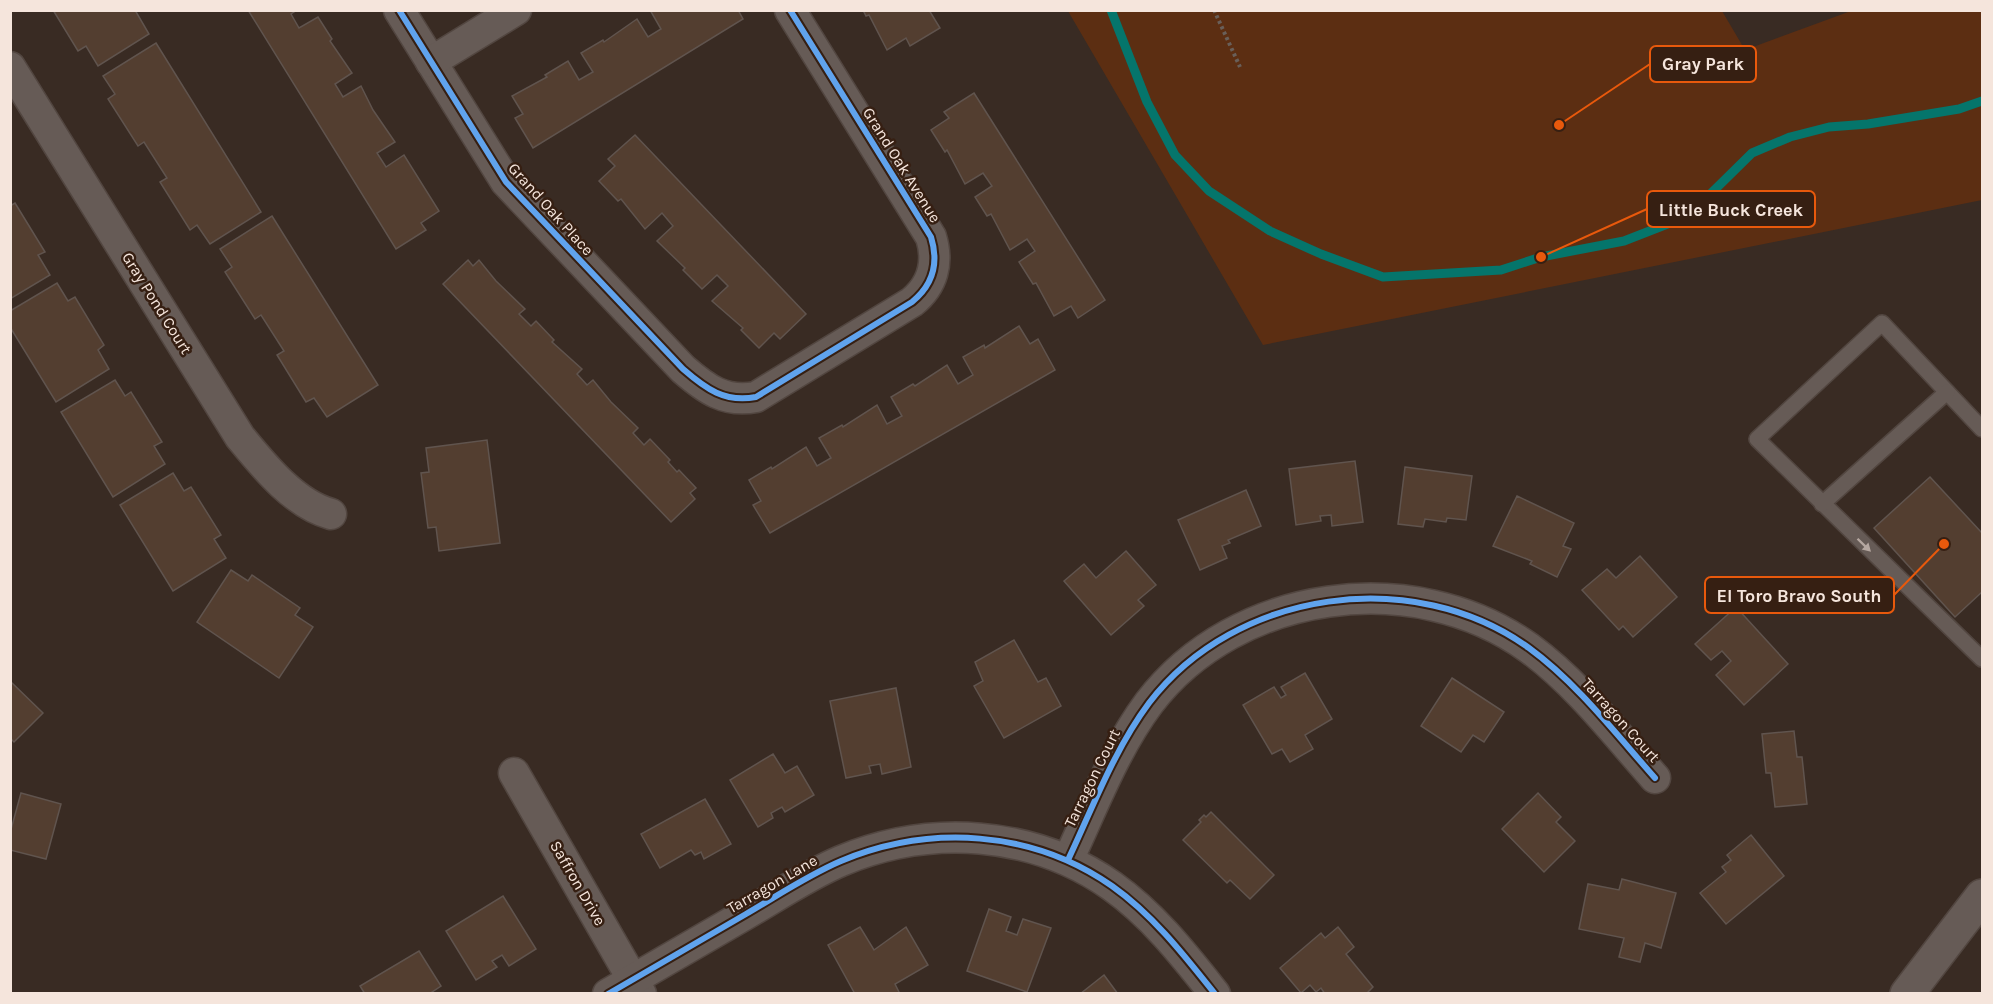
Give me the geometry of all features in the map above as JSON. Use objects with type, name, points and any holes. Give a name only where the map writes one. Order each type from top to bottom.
[{"type":"street","name":"Grand Oak Place","points":[[399,10],[491,160],[523,202],[683,369],[700,384],[719,396]]},
{"type":"street","points":[[431,62],[516,10]]},
{"type":"street","name":"Grand Oak Avenue","points":[[719,396],[739,400],[756,397],[804,369],[922,294],[936,266],[936,252],[931,237],[790,10]]},
{"type":"street","name":"Gray Pond Court","points":[[10,67],[240,437],[259,461],[292,491],[331,514]]},
{"type":"street","name":"Tarragon Court","points":[[1068,860],[1134,725],[1150,702],[1180,671],[1212,646],[1263,619],[1289,609],[1344,599],[1372,598],[1414,602],[1454,612],[1502,632],[1530,649],[1572,686],[1655,778]]},
{"type":"street","name":"Saffron Drive","points":[[514,773],[628,989]]},
{"type":"street","name":"Tarragon Lane","points":[[628,989],[827,867],[882,847],[925,839],[968,837],[1035,848],[1068,860],[1112,886],[1151,920],[1215,993]]},
{"type":"street","points":[[1907,993],[1983,896]]},
{"type":"lane","points":[[1983,429],[1882,323],[1757,439],[1983,659]]},
{"type":"lane","points":[[1822,504],[1947,392]]},
{"type":"path","points":[[1214,10],[1240,67]]},
{"type":"shaded area","points":[[1068,11],[1722,11],[1745,50],[1851,11],[1982,11],[1982,200],[1263,345]]},
{"type":"building","points":[[53,10],[135,10],[149,34],[98,66],[86,46],[78,51]]},
{"type":"building","points":[[248,10],[297,10],[291,14],[299,28],[318,17],[332,39],[330,41],[352,73],[335,84],[343,97],[361,86],[373,110],[395,142],[377,153],[386,167],[404,155],[439,211],[421,223],[426,230],[396,249]]},
{"type":"building","points":[[650,10],[738,10],[743,19],[533,148],[515,118],[523,114],[512,96],[547,77],[545,75],[568,61],[579,80],[593,72],[581,53],[603,40],[604,42],[637,19],[648,37],[661,29]]},
{"type":"building","points":[[863,10],[929,10],[940,28],[910,46],[906,38],[887,50],[869,15],[866,16]]},
{"type":"building","points":[[156,43],[261,212],[210,244],[197,225],[190,230],[160,182],[167,178],[144,142],[138,146],[108,99],[115,94],[103,76]]},
{"type":"building","points":[[974,93],[1105,300],[1078,318],[1071,306],[1054,316],[1036,283],[1033,284],[1019,262],[1035,251],[1027,239],[1010,250],[991,214],[987,216],[975,197],[992,186],[983,173],[965,184],[947,150],[945,152],[931,130],[949,118],[944,112]]},
{"type":"building","points":[[635,135],[806,314],[780,339],[774,333],[759,348],[741,330],[743,328],[712,301],[728,286],[717,275],[702,289],[683,270],[685,268],[657,241],[673,226],[662,213],[645,229],[621,199],[618,201],[599,181],[615,166],[608,159]]},
{"type":"building","points":[[15,203],[45,252],[38,255],[50,275],[10,299],[10,206]]},
{"type":"building","points":[[272,216],[378,385],[327,417],[314,398],[306,402],[277,355],[284,351],[261,315],[255,319],[225,272],[232,267],[220,249]]},
{"type":"building","points":[[468,260],[473,266],[479,260],[496,281],[525,309],[519,314],[531,326],[536,321],[554,340],[552,342],[582,369],[577,374],[587,385],[593,380],[611,402],[638,428],[633,433],[644,445],[650,439],[670,460],[668,462],[677,472],[679,470],[696,488],[690,493],[695,499],[671,522],[443,284]]},
{"type":"building","points":[[57,283],[68,301],[75,297],[104,345],[98,350],[109,369],[56,402],[10,327],[10,311]]},
{"type":"building","points":[[1019,326],[1030,344],[1038,339],[1055,370],[770,533],[753,505],[761,501],[749,480],[771,467],[772,469],[806,447],[817,466],[831,458],[819,438],[842,425],[843,427],[877,405],[887,424],[902,416],[891,397],[913,384],[915,386],[947,365],[958,384],[973,375],[963,357],[984,345],[985,348]]},
{"type":"building","points":[[115,380],[125,396],[131,392],[162,442],[154,446],[165,464],[113,497],[61,412]]},
{"type":"building","points":[[487,440],[500,543],[439,551],[436,527],[428,528],[421,473],[429,472],[426,448]]},
{"type":"building","points":[[1355,461],[1363,522],[1332,526],[1331,515],[1320,516],[1321,521],[1296,525],[1289,469]]},
{"type":"building","points":[[1405,467],[1472,476],[1466,520],[1447,518],[1446,522],[1425,519],[1423,527],[1398,524]]},
{"type":"building","points":[[173,473],[184,491],[191,487],[221,535],[214,539],[226,558],[173,591],[120,505]]},
{"type":"building","points":[[1930,477],[1982,533],[1982,592],[1955,617],[1874,528]]},
{"type":"building","points":[[1246,490],[1261,526],[1228,540],[1230,543],[1222,546],[1227,558],[1200,570],[1178,520]]},
{"type":"building","points":[[1517,496],[1574,523],[1563,546],[1571,549],[1557,577],[1530,564],[1532,561],[1493,546]]},
{"type":"building","points":[[1126,551],[1156,585],[1138,600],[1144,606],[1111,635],[1064,581],[1084,564],[1096,578]]},
{"type":"building","points":[[1640,556],[1677,597],[1633,637],[1623,626],[1619,630],[1582,590],[1607,569],[1616,578]]},
{"type":"building","points":[[231,570],[248,581],[252,575],[300,608],[295,615],[313,627],[279,678],[197,622]]},
{"type":"building","points":[[1736,607],[1788,664],[1744,705],[1716,675],[1731,661],[1722,651],[1711,660],[1695,644]]},
{"type":"building","points":[[1014,640],[1038,682],[1046,678],[1061,706],[1004,738],[974,686],[983,681],[975,662]]},
{"type":"building","points":[[1305,673],[1332,719],[1305,735],[1313,749],[1290,762],[1282,749],[1272,754],[1243,705],[1274,687],[1281,698],[1286,695],[1281,687]]},
{"type":"building","points":[[1452,678],[1504,712],[1484,742],[1473,735],[1461,752],[1421,726]]},
{"type":"building","points":[[10,681],[43,713],[14,742],[10,738]]},
{"type":"building","points":[[896,688],[911,767],[882,774],[880,764],[869,766],[871,773],[846,778],[830,701]]},
{"type":"building","points":[[1794,731],[1797,757],[1802,757],[1807,804],[1775,807],[1771,773],[1766,773],[1762,734]]},
{"type":"building","points":[[773,754],[785,773],[797,766],[814,795],[785,812],[782,807],[771,813],[773,818],[758,827],[730,780]]},
{"type":"building","points":[[21,793],[61,804],[46,859],[10,850],[10,833]]},
{"type":"building","points":[[1538,793],[1561,817],[1556,822],[1575,841],[1544,872],[1502,829]]},
{"type":"building","points":[[705,799],[731,844],[704,859],[701,852],[695,855],[691,850],[660,868],[641,834]]},
{"type":"building","points":[[1211,812],[1274,875],[1250,899],[1230,880],[1227,883],[1183,840],[1201,822],[1199,820],[1204,815],[1206,817]]},
{"type":"building","points":[[1751,835],[1784,876],[1726,924],[1700,893],[1726,872],[1722,867],[1731,860],[1727,855]]},
{"type":"building","points":[[1622,879],[1676,893],[1661,948],[1645,943],[1640,962],[1619,957],[1624,938],[1579,929],[1588,884],[1619,890]]},
{"type":"building","points":[[503,896],[536,949],[509,966],[502,955],[492,961],[497,967],[476,980],[446,931]]},
{"type":"building","points":[[989,909],[1011,917],[1006,931],[1017,935],[1023,919],[1051,928],[1027,992],[967,971]]},
{"type":"building","points":[[860,927],[874,950],[906,927],[928,965],[895,984],[900,994],[855,994],[828,945]]},
{"type":"building","points":[[1338,927],[1354,947],[1346,954],[1373,987],[1366,994],[1325,994],[1321,988],[1316,992],[1310,985],[1301,993],[1280,968],[1321,933],[1325,938]]},
{"type":"building","points":[[419,951],[441,986],[429,994],[365,994],[360,986]]},
{"type":"building","points":[[1104,975],[1118,994],[1080,994]]},
{"type":"waterway","points":[[1111,10],[1147,102],[1175,155],[1209,191],[1270,231],[1321,254],[1383,277],[1501,270],[1541,257],[1624,241],[1688,216],[1752,153],[1790,137],[1829,127],[1868,124],[1959,109],[1982,101]]},
{"type":"cycle path","points":[[399,10],[506,182],[683,369],[716,393],[735,398],[756,397],[912,302],[925,288],[934,265],[931,237],[790,10]]},
{"type":"cycle path","points":[[1068,860],[1105,779],[1136,721],[1149,703],[1186,665],[1229,635],[1277,614],[1328,602],[1381,599],[1433,606],[1483,622],[1529,648],[1547,662],[1595,710],[1655,778]]},
{"type":"cycle path","points":[[608,994],[793,886],[841,861],[875,849],[910,841],[945,838],[980,839],[1015,844],[1048,853],[1081,867],[1112,886],[1141,910],[1167,936],[1215,994]]},
{"type":"place","name":"Gray Park","points":[[1559,125]]},
{"type":"place","name":"Little Buck Creek","points":[[1541,257]]},
{"type":"place","name":"El Toro Bravo South","points":[[1944,544]]}]
